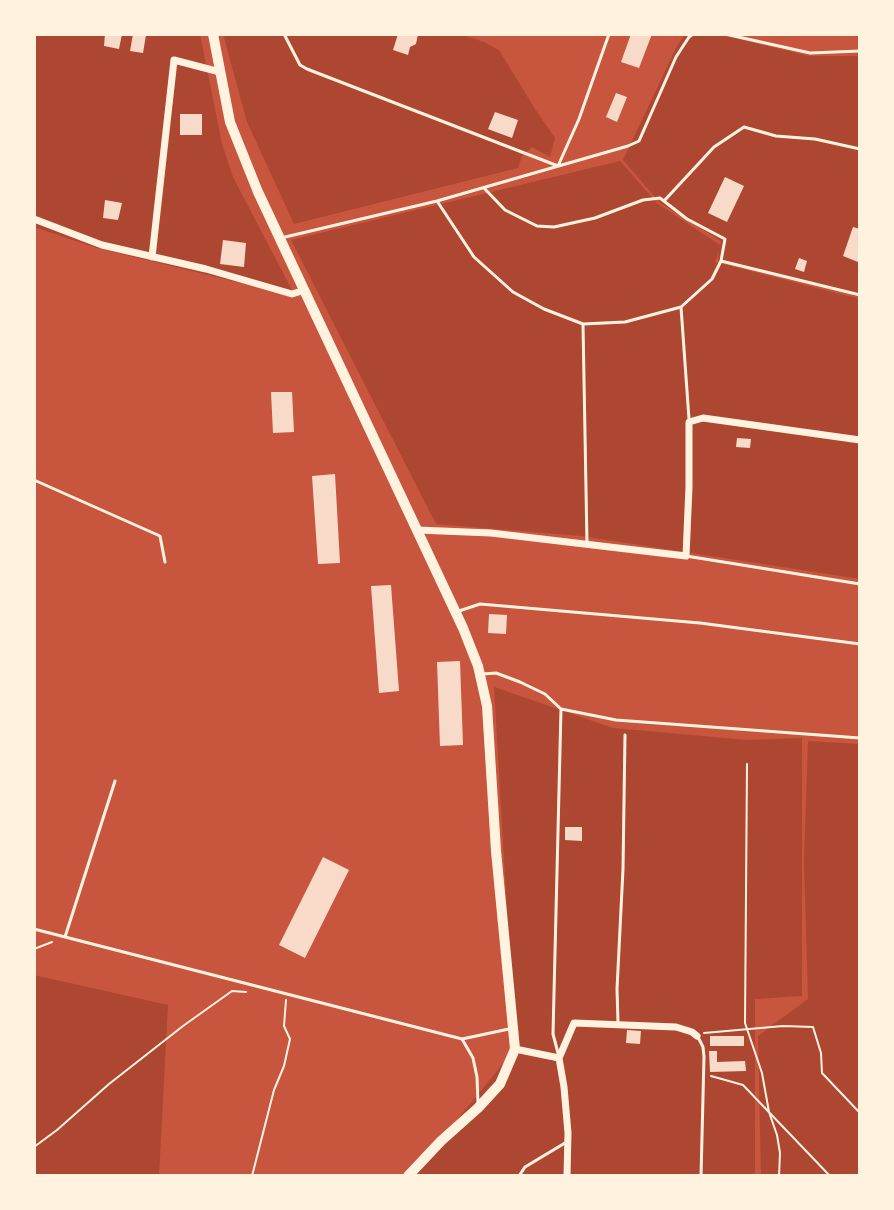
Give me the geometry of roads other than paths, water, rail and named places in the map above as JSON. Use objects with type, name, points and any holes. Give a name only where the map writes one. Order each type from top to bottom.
[{"type":"main road","points":[[213,34],[230,122],[258,192],[456,613],[479,674],[487,706],[496,851],[515,1049],[500,1084],[408,1176]]},
{"type":"street","points":[[152,257],[174,60],[220,72]]},
{"type":"street","points":[[34,219],[102,245],[206,269],[292,294],[305,290]]},
{"type":"street","points":[[417,530],[491,533],[686,556],[689,422],[703,418],[860,440]]},
{"type":"street","points":[[567,1176],[568,1141],[559,1058],[574,1023],[676,1027],[697,1036]]},
{"type":"street","points":[[515,1049],[559,1058]]},
{"type":"lane","points":[[284,34],[300,65],[307,69],[558,166]]},
{"type":"lane","points":[[558,166],[579,119],[609,34]]},
{"type":"lane","points":[[281,238],[437,201],[639,141],[676,57],[693,34]]},
{"type":"lane","points":[[725,34],[810,53],[860,51]]},
{"type":"lane","points":[[664,201],[714,147],[744,127],[776,136],[815,139],[860,149]]},
{"type":"lane","points":[[437,201],[474,257],[513,292],[544,309],[583,324],[625,322],[681,307],[712,279],[721,261],[725,239],[687,219],[660,198],[643,200],[595,218],[554,227],[537,226],[505,210],[484,188]]},
{"type":"lane","points":[[721,261],[860,295]]},
{"type":"lane","points":[[681,307],[689,422]]},
{"type":"lane","points":[[583,324],[587,544]]},
{"type":"lane","points":[[34,480],[160,536],[165,562]]},
{"type":"lane","points":[[686,556],[860,584]]},
{"type":"lane","points":[[456,613],[480,604],[700,623],[860,644]]},
{"type":"lane","points":[[479,674],[496,673],[520,682],[545,694],[561,709],[616,720],[860,738]]},
{"type":"lane","points":[[559,1058],[553,1034],[561,709]]},
{"type":"lane","points":[[618,1025],[625,735]]},
{"type":"lane","points":[[65,937],[115,781]]},
{"type":"lane","points":[[34,929],[462,1039],[513,1029]]},
{"type":"lane","points":[[697,1036],[703,1047],[704,1074],[701,1176]]},
{"type":"lane","points":[[462,1039],[473,1058],[478,1108]]},
{"type":"lane","points":[[519,1176],[525,1167],[568,1141]]}]
